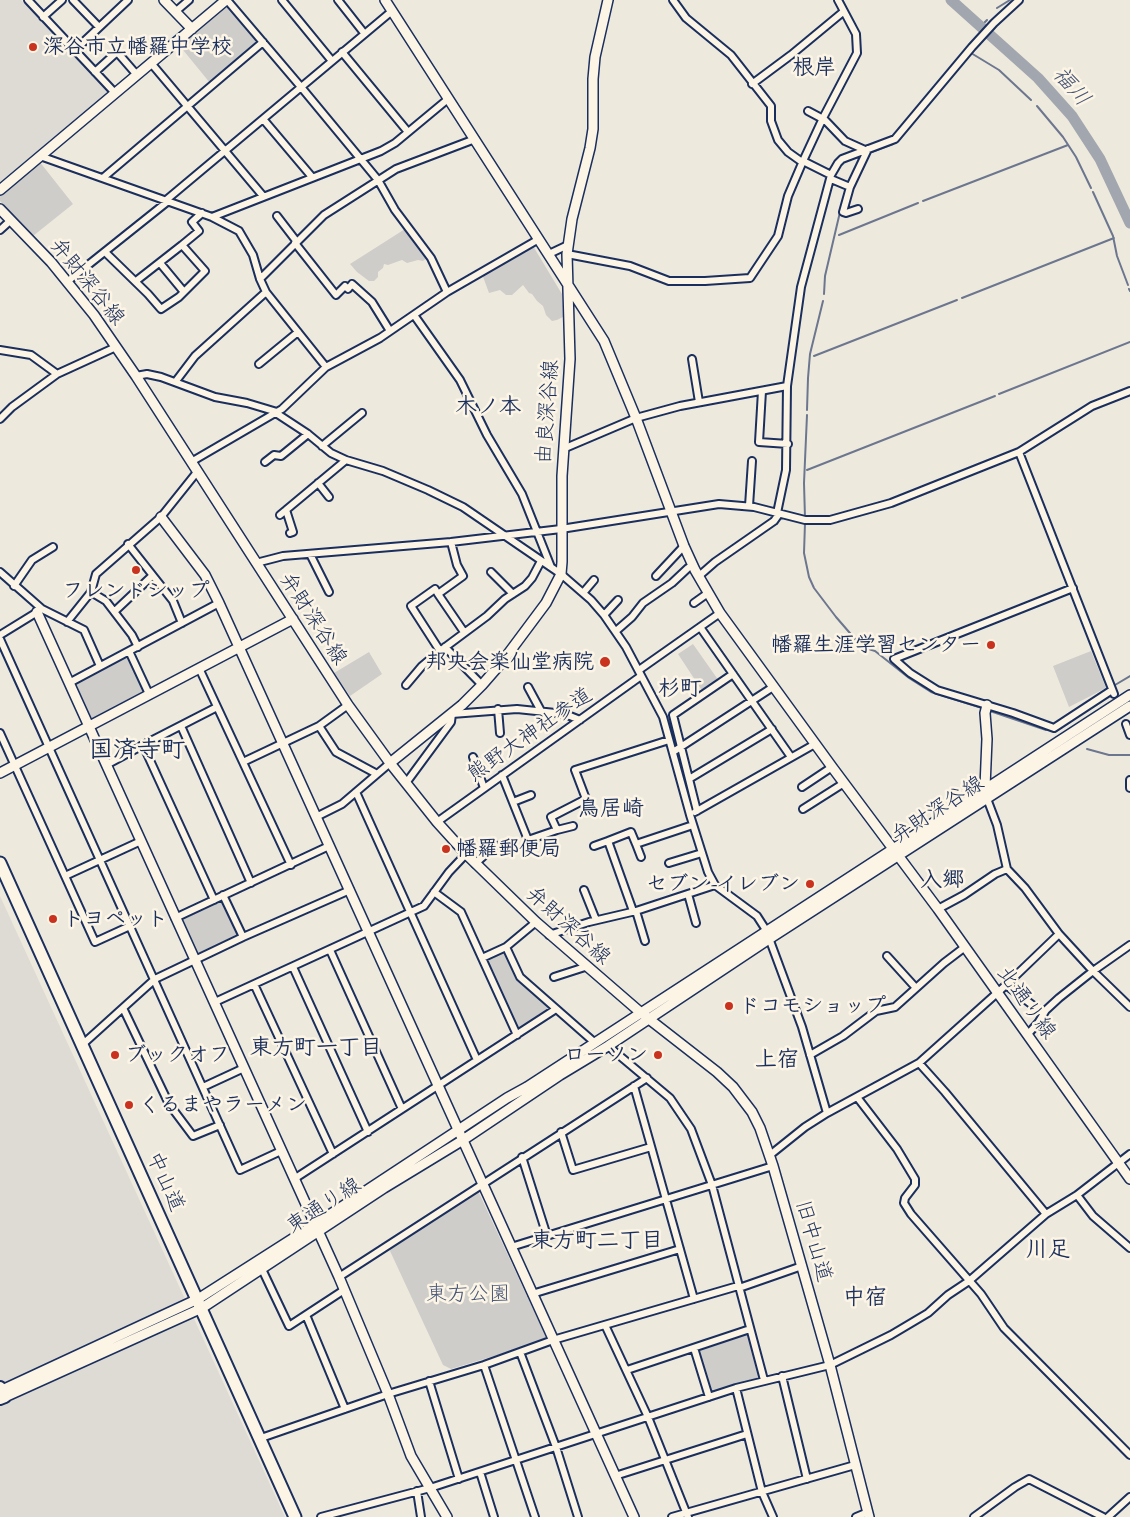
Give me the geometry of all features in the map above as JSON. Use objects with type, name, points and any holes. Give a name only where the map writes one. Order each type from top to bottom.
[{"type":"highway","name":"中山道","points":[[0,863],[295,1517]]},
{"type":"street","points":[[28,0],[115,93]]},
{"type":"street","points":[[43,17],[62,0]]},
{"type":"street","points":[[74,0],[100,27]]},
{"type":"street","points":[[75,50],[100,27],[120,3],[128,0]]},
{"type":"street","points":[[164,0],[192,29]]},
{"type":"street","points":[[175,12],[189,0]]},
{"type":"street","points":[[0,190],[226,0],[302,87],[378,180],[395,210],[431,258],[447,292]]},
{"type":"street","points":[[282,0],[332,61]]},
{"type":"street","points":[[338,0],[364,33]]},
{"type":"street","name":"北通り線","points":[[385,0],[604,341],[636,418],[684,546],[720,613],[938,909],[1130,1179]]},
{"type":"street","name":"由良深谷線","points":[[390,763],[452,714],[482,685],[502,662],[546,602],[561,574],[561,494],[570,359],[568,250],[572,220],[593,130],[595,57],[608,0]]},
{"type":"street","points":[[673,0],[686,18],[730,55],[771,106],[770,118],[778,140],[788,152],[850,187]]},
{"type":"street","points":[[549,254],[568,250],[630,266],[669,281],[750,278],[778,236],[788,196],[803,161],[857,53],[856,34],[838,0]]},
{"type":"street","points":[[699,576],[715,562],[774,521],[778,514],[786,470],[788,444],[787,386],[801,286],[814,231],[831,177],[838,163],[895,139],[975,44],[1019,0]]},
{"type":"street","points":[[68,282],[166,202],[392,11]]},
{"type":"street","points":[[752,84],[843,12]]},
{"type":"street","points":[[104,177],[263,42]]},
{"type":"street","points":[[95,72],[116,52],[137,75]]},
{"type":"street","points":[[342,52],[408,132]]},
{"type":"street","points":[[151,63],[263,196]]},
{"type":"street","points":[[212,217],[312,177],[362,160],[395,143],[448,99]]},
{"type":"street","points":[[808,111],[823,118],[845,141],[867,150]]},
{"type":"street","points":[[263,119],[312,177]]},
{"type":"street","points":[[260,280],[324,215],[396,169],[475,139]]},
{"type":"street","points":[[858,209],[846,213],[843,212],[850,187],[867,150]]},
{"type":"street","points":[[40,156],[104,177],[166,202],[202,213],[239,231],[253,255],[260,280],[266,292],[326,367]]},
{"type":"street","name":"弁財深谷線","points":[[0,209],[68,282],[94,315],[136,376],[348,705],[390,763],[437,822],[466,854],[549,935],[648,1019],[767,934]]},
{"type":"street","points":[[136,281],[199,231],[192,222],[202,213]]},
{"type":"street","points":[[277,216],[336,295],[345,286],[348,289],[352,284],[372,302],[390,331]]},
{"type":"street","points":[[0,230],[11,220]]},
{"type":"street","points":[[191,462],[284,407],[326,367],[390,331],[447,292],[539,239]]},
{"type":"street","points":[[105,252],[136,281],[161,309],[184,292],[205,272],[182,245]]},
{"type":"street","points":[[160,263],[184,292]]},
{"type":"street","points":[[176,381],[195,356],[266,292]]},
{"type":"street","points":[[414,315],[460,380],[488,435],[522,494],[551,568]]},
{"type":"street","points":[[259,364],[298,332]]},
{"type":"street","points":[[0,419],[12,407],[56,374],[116,347]]},
{"type":"street","points":[[0,350],[31,354],[56,374]]},
{"type":"street","points":[[692,359],[699,402]]},
{"type":"street","points":[[136,376],[147,374],[176,381],[215,397],[247,403],[276,412],[308,434],[331,454],[379,469],[446,498],[481,519],[503,536],[561,574],[604,615],[616,631],[663,717],[693,825],[714,885],[757,916],[767,934],[802,1026],[826,1113]]},
{"type":"street","points":[[563,449],[636,418],[699,402],[787,386]]},
{"type":"street","points":[[762,391],[759,442],[788,444]]},
{"type":"street","points":[[256,563],[284,556],[451,542],[562,529],[719,504],[749,506],[805,520],[822,521],[870,510],[914,495],[1019,452],[1092,406],[1130,391]]},
{"type":"street","points":[[322,446],[362,413]]},
{"type":"street","points":[[265,462],[274,455],[281,456],[308,434]]},
{"type":"street","points":[[1019,452],[1073,588],[1113,692],[1054,728],[987,704],[936,690],[910,673],[894,659],[1073,588]]},
{"type":"street","points":[[280,516],[346,460]]},
{"type":"street","points":[[749,506],[752,461]]},
{"type":"street","points":[[67,622],[91,592],[96,574],[161,517],[197,472]]},
{"type":"street","points":[[318,483],[329,497]]},
{"type":"street","points":[[286,510],[293,532],[290,533]]},
{"type":"street","points":[[161,517],[205,575],[219,604],[634,1517]]},
{"type":"street","points":[[438,594],[463,576],[457,565],[451,542]]},
{"type":"street","points":[[128,544],[173,601],[182,623]]},
{"type":"street","points":[[656,576],[684,546]]},
{"type":"street","points":[[14,586],[32,560],[53,547]]},
{"type":"street","points":[[310,554],[329,592]]},
{"type":"street","points":[[406,685],[422,666],[442,649],[525,586],[532,578],[540,561]]},
{"type":"street","points":[[616,631],[632,617],[641,601],[672,584],[693,565]]},
{"type":"street","points":[[0,572],[40,610],[84,630],[100,666]]},
{"type":"street","points":[[491,572],[513,594]]},
{"type":"street","points":[[115,611],[152,576]]},
{"type":"street","points":[[583,593],[594,580]]},
{"type":"street","points":[[464,632],[435,589],[411,606],[442,649],[482,685]]},
{"type":"street","points":[[91,592],[106,601],[115,611],[138,647]]},
{"type":"street","points":[[694,603],[708,593]]},
{"type":"street","points":[[604,615],[618,600]]},
{"type":"street","points":[[69,682],[219,604]]},
{"type":"street","points":[[40,610],[0,637],[49,747],[240,1170],[281,1151]]},
{"type":"street","points":[[40,610],[69,682],[106,765],[339,1277],[388,1394],[407,1448],[447,1517]]},
{"type":"street","name":"熊野大神社参道","points":[[437,822],[580,720],[720,613]]},
{"type":"street","points":[[0,773],[292,619]]},
{"type":"street","points":[[700,627],[792,757]]},
{"type":"street","points":[[129,651],[149,694]]},
{"type":"street","points":[[199,668],[291,865]]},
{"type":"street","points":[[697,811],[673,715],[733,674]]},
{"type":"street","points":[[528,687],[541,711]]},
{"type":"street","points":[[673,752],[774,688]]},
{"type":"street","name":"弁財深谷線","points":[[896,852],[986,787],[1130,694]]},
{"type":"street","points":[[987,704],[985,714],[987,799],[997,824],[1007,869],[1025,888],[1059,934],[1130,1007]]},
{"type":"street","points":[[243,762],[319,726],[348,705]]},
{"type":"street","name":"弁財深谷線","points":[[640,1012],[896,852],[987,799],[1130,706]]},
{"type":"street","points":[[106,765],[217,707]]},
{"type":"street","points":[[406,783],[451,722],[452,714],[498,710],[541,711],[564,714],[580,720]]},
{"type":"street","points":[[498,710],[500,733]]},
{"type":"street","points":[[1126,724],[1130,735]]},
{"type":"street","points":[[181,726],[251,883]]},
{"type":"street","points":[[319,726],[336,752],[377,774]]},
{"type":"street","points":[[689,779],[772,729]]},
{"type":"street","points":[[0,734],[95,942],[130,926]]},
{"type":"street","points":[[556,830],[551,817],[586,799],[575,770],[669,740]]},
{"type":"street","points":[[690,815],[815,744]]},
{"type":"street","points":[[143,745],[214,900]]},
{"type":"street","points":[[473,757],[484,788]]},
{"type":"street","points":[[316,817],[342,804],[390,763]]},
{"type":"street","points":[[802,787],[832,767]]},
{"type":"street","points":[[502,775],[528,840],[573,826]]},
{"type":"street","points":[[1130,780],[1130,788]]},
{"type":"street","points":[[803,809],[844,783]]},
{"type":"street","points":[[356,792],[477,1060]]},
{"type":"street","points":[[513,802],[531,795]]},
{"type":"street","points":[[636,844],[693,825]]},
{"type":"street","points":[[594,846],[631,832],[641,857]]},
{"type":"street","points":[[65,876],[141,841]]},
{"type":"street","points":[[608,841],[644,941]]},
{"type":"street","points":[[476,864],[495,845]]},
{"type":"street","points":[[175,918],[329,846]]},
{"type":"street","points":[[669,863],[702,852]]},
{"type":"street","points":[[215,1002],[424,906],[449,872],[466,854]]},
{"type":"street","points":[[938,909],[964,895],[995,874],[1007,869]]},
{"type":"street","points":[[549,935],[596,920],[634,911],[714,885]]},
{"type":"street","points":[[83,1044],[155,979],[243,937],[350,890]]},
{"type":"street","points":[[584,890],[596,920]]},
{"type":"street","points":[[434,892],[461,912],[517,1035]]},
{"type":"street","points":[[688,894],[696,923]]},
{"type":"street","points":[[223,896],[243,937]]},
{"type":"street","points":[[482,958],[506,947],[536,922]]},
{"type":"street","points":[[770,1155],[826,1113],[919,1063],[1006,985],[1059,934]]},
{"type":"street","points":[[1027,1035],[1038,1023],[1043,1013],[1059,998],[1130,945]]},
{"type":"street","points":[[506,947],[520,977],[594,1042]]},
{"type":"street","points":[[810,1055],[843,1036],[876,1011],[895,1007],[944,962],[965,947]]},
{"type":"street","points":[[330,950],[402,1109]]},
{"type":"street","points":[[887,956],[916,988]]},
{"type":"street","points":[[293,967],[368,1132]]},
{"type":"street","points":[[554,977],[585,967]]},
{"type":"street","points":[[254,984],[333,1154]]},
{"type":"street","points":[[1006,985],[1043,1013]]},
{"type":"street","points":[[123,1008],[169,1104],[193,1136],[220,1124]]},
{"type":"street","points":[[294,1179],[556,1009]]},
{"type":"street","name":"東通り線","points":[[1,1393],[200,1304],[316,1228],[459,1130],[640,1012]]},
{"type":"street","name":"東通り線","points":[[316,1228],[463,1140],[648,1019]]},
{"type":"street","name":"旧中山道","points":[[648,1019],[717,1072],[733,1087],[752,1112],[760,1128],[770,1155],[830,1365],[868,1515]]},
{"type":"street","points":[[608,1046],[670,1098],[691,1129],[712,1185],[764,1380]]},
{"type":"street","points":[[919,1063],[946,1092],[1046,1214]]},
{"type":"street","points":[[203,1087],[244,1068]]},
{"type":"street","points":[[339,1277],[647,1078]]},
{"type":"street","points":[[634,1086],[694,1298]]},
{"type":"street","points":[[857,1097],[897,1149],[915,1180],[915,1186],[905,1198],[904,1203],[911,1214],[981,1294],[1004,1328],[1130,1455]]},
{"type":"street","points":[[561,1132],[574,1170],[651,1147]]},
{"type":"street","points":[[321,1517],[459,1479],[736,1388],[830,1365],[891,1335],[928,1313],[948,1295],[969,1281],[1046,1214],[1077,1195],[1130,1154]]},
{"type":"street","points":[[522,1157],[547,1236]]},
{"type":"street","points":[[511,1247],[773,1166]]},
{"type":"street","points":[[1077,1195],[1093,1216],[1130,1248]]},
{"type":"street","points":[[532,1294],[680,1250]]},
{"type":"street","points":[[259,1265],[289,1326],[344,1290]]},
{"type":"street","points":[[261,1438],[388,1394],[484,1365],[553,1340],[694,1298],[739,1287],[802,1266]]},
{"type":"street","points":[[306,1315],[345,1409]]},
{"type":"street","points":[[605,1324],[648,1417],[687,1515]]},
{"type":"street","points":[[627,1370],[750,1329]]},
{"type":"street","points":[[694,1348],[709,1397]]},
{"type":"street","points":[[520,1352],[556,1447],[578,1517]]},
{"type":"street","points":[[484,1365],[535,1517]]},
{"type":"street","points":[[782,1376],[807,1479]]},
{"type":"street","points":[[429,1381],[459,1479]]},
{"type":"street","points":[[736,1388],[762,1492],[773,1517]]},
{"type":"street","points":[[615,1476],[748,1434]]},
{"type":"street","points":[[672,1517],[687,1515],[855,1465]]},
{"type":"street","points":[[480,1472],[494,1517]]},
{"type":"street","points":[[974,1517],[981,1514],[1015,1487],[1029,1479],[1104,1517]]},
{"type":"street","points":[[418,1491],[422,1517]]},
{"type":"street","points":[[1108,1517],[1130,1497]]},
{"type":"street","points":[[856,1517],[868,1515]]},
{"type":"shaded area","name":"深谷市立幡羅中学校","points":[[0,0],[21,0],[109,93],[0,186]]},
{"type":"shaded area","points":[[0,896],[285,1517],[0,1517]]},
{"type":"green space","points":[[225,5],[258,40],[257,43],[210,83],[179,45]]},
{"type":"green space","points":[[39,161],[73,204],[33,236],[0,201],[0,195]]},
{"type":"green space","points":[[405,229],[428,257],[423,261],[418,260],[407,263],[402,260],[388,265],[384,264],[374,281],[369,281],[350,264]]},
{"type":"green space","points":[[533,246],[562,294],[563,317],[557,320],[552,321],[546,315],[543,306],[523,285],[512,295],[506,295],[500,290],[489,293],[482,274]]},
{"type":"green space","points":[[693,644],[719,681],[703,692],[678,654]]},
{"type":"green space","points":[[1091,651],[1106,688],[1069,707],[1053,666]]},
{"type":"green space","points":[[369,652],[382,674],[350,696],[334,673]]},
{"type":"green space","points":[[126,656],[130,657],[144,689],[142,693],[93,718],[89,717],[75,685],[77,682]]},
{"type":"green space","points":[[221,900],[224,902],[239,933],[238,936],[200,953],[196,952],[182,921],[183,918]]},
{"type":"green space","points":[[504,951],[518,978],[550,1006],[551,1009],[520,1029],[517,1028],[487,962],[488,959]]},
{"type":"green space","name":"東方公園","points":[[476,1192],[479,1193],[546,1337],[544,1341],[451,1369],[443,1365],[390,1251],[391,1247]]},
{"type":"green space","points":[[748,1333],[759,1373],[757,1378],[714,1393],[711,1391],[698,1353],[702,1349]]},
{"type":"waterway","name":"福川","points":[[951,0],[1038,78],[1072,116],[1100,159],[1130,223]]},
{"type":"waterway","points":[[997,8],[1010,0]]},
{"type":"waterway","points":[[980,27],[987,20]]},
{"type":"waterway","points":[[971,53],[999,70],[1031,100]]},
{"type":"waterway","points":[[1037,106],[1063,137],[1076,157],[1091,188]]},
{"type":"waterway","points":[[869,153],[893,144]]},
{"type":"waterway","points":[[923,201],[1068,145]]},
{"type":"waterway","points":[[1093,192],[1113,236],[1117,256],[1128,285]]},
{"type":"waterway","points":[[839,235],[918,203]]},
{"type":"waterway","points":[[824,294],[825,276],[840,212]]},
{"type":"waterway","points":[[962,298],[1114,238]]},
{"type":"waterway","points":[[814,356],[957,300]]},
{"type":"waterway","points":[[807,410],[810,354],[823,301]]},
{"type":"waterway","points":[[999,394],[1130,342]]},
{"type":"waterway","points":[[807,470],[995,396]]},
{"type":"waterway","points":[[805,518],[804,483],[807,415]]},
{"type":"waterway","points":[[805,523],[804,553],[809,577],[814,588],[862,647],[875,651],[909,678],[931,692],[982,708]]},
{"type":"waterway","points":[[1115,685],[1130,676]]},
{"type":"waterway","points":[[990,711],[1046,730]]},
{"type":"waterway","points":[[1087,749],[1109,755],[1130,755]]},
{"type":"place","name":"深谷市立幡羅中学校","points":[[33,47]]},
{"type":"place","name":"フレンドシップ","points":[[136,570]]},
{"type":"place","name":"幡羅生涯学習センター","points":[[991,645]]},
{"type":"place","name":"邦央会楽仙堂病院","points":[[605,662]]},
{"type":"place","name":"幡羅郵便局","points":[[446,849]]},
{"type":"place","name":"セブン-イレブン","points":[[810,884]]},
{"type":"place","name":"トヨペット","points":[[53,919]]},
{"type":"place","name":"ドコモショップ","points":[[729,1006]]},
{"type":"place","name":"ブックオフ","points":[[115,1055]]},
{"type":"place","name":"ローソン","points":[[658,1055]]},
{"type":"place","name":"くるまやラーメン","points":[[129,1105]]},
{"type":"district","name":"根岸","points":[[814,68]]},
{"type":"district","name":"木ノ本","points":[[488,407]]},
{"type":"district","name":"杉町","points":[[680,689]]},
{"type":"district","name":"国済寺町","points":[[137,751]]},
{"type":"district","name":"鳥居崎","points":[[611,809]]},
{"type":"district","name":"入郷","points":[[942,880]]},
{"type":"district","name":"東方町一丁目","points":[[316,1048]]},
{"type":"district","name":"上宿","points":[[777,1060]]},
{"type":"district","name":"東方町二丁目","points":[[597,1241]]},
{"type":"district","name":"川足","points":[[1048,1250]]},
{"type":"district","name":"中宿","points":[[865,1298]]}]
